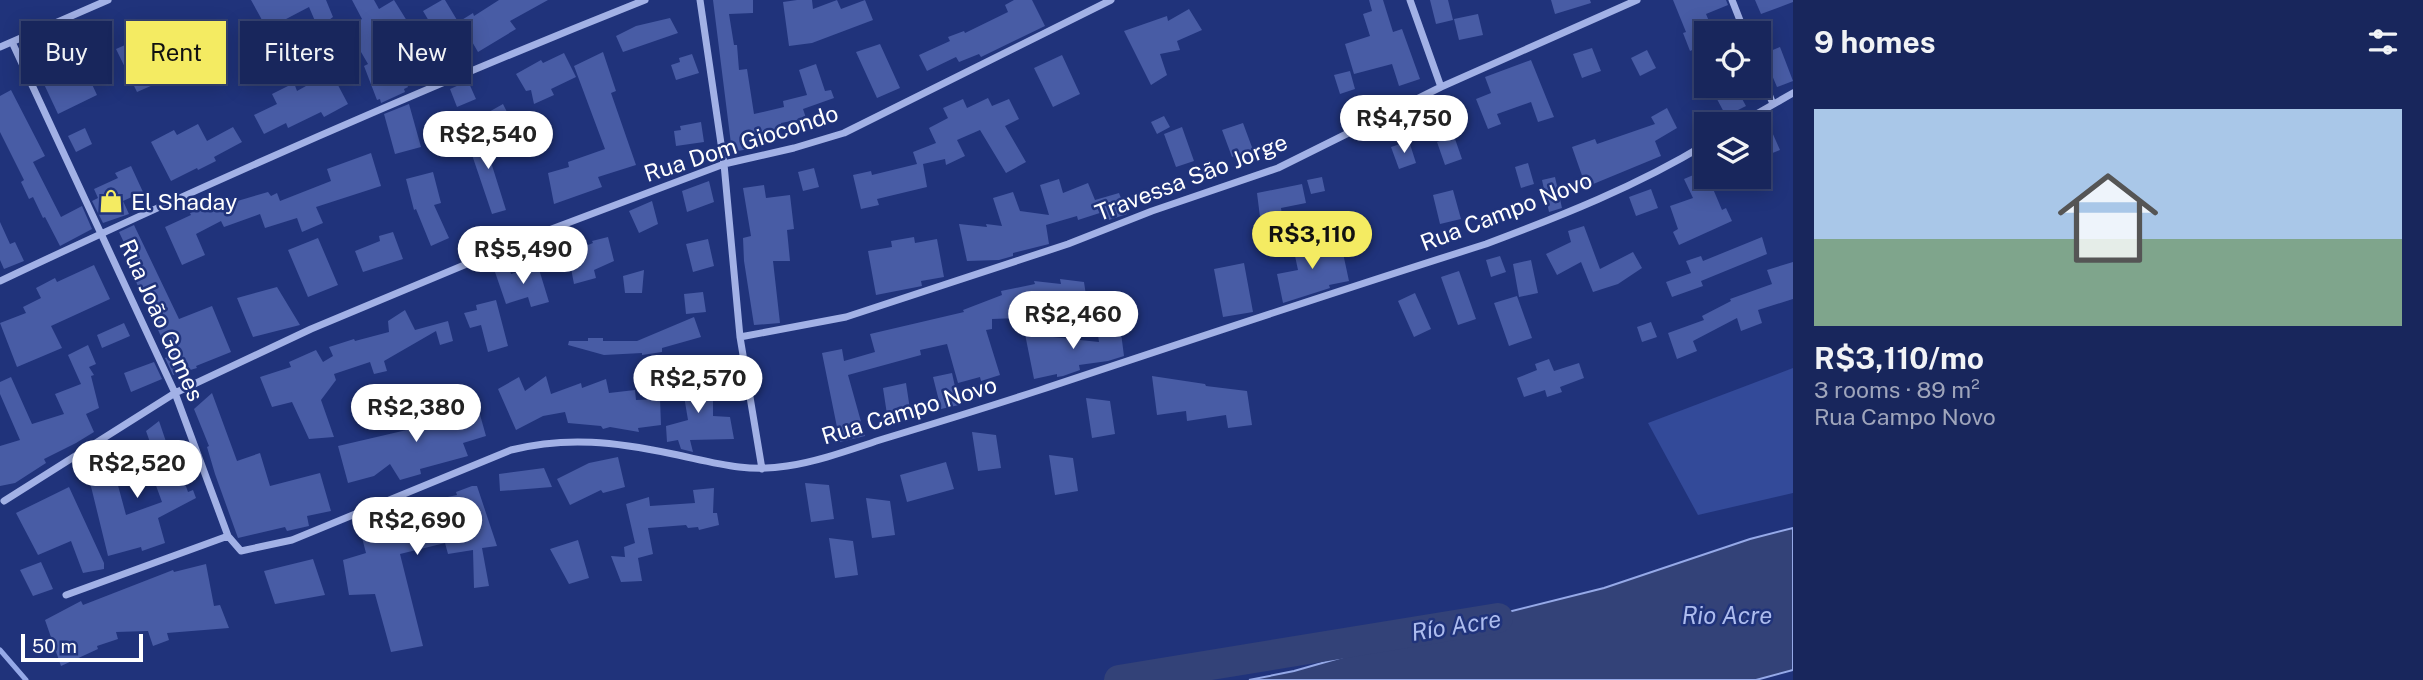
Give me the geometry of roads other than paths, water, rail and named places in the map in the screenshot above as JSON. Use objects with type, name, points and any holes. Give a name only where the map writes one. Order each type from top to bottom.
[{"type":"street","points":[[0,47],[108,0]]},
{"type":"street","points":[[0,281],[317,135],[488,62],[645,0]]},
{"type":"street","points":[[700,0],[724,164],[740,337],[762,469]]},
{"type":"street","name":"Rua Dom Giocondo","points":[[4,501],[176,393],[311,329],[541,233],[724,164],[844,133],[1111,0]]},
{"type":"street","points":[[1410,0],[1441,87]]},
{"type":"street","name":"Travessa São Jorge","points":[[740,337],[846,317],[1068,244],[1152,211],[1278,168],[1441,87],[1637,0]]},
{"type":"street","points":[[1732,0],[1740,21]]},
{"type":"street","name":"Rua João Gomes","points":[[12,42],[176,393],[228,536]]},
{"type":"street","points":[[1760,112],[1793,93]]},
{"type":"street","points":[[1771,98],[1773,104]]},
{"type":"street","name":"Rua Campo Novo","points":[[228,536],[241,551],[292,540],[511,450],[530,445],[568,440],[599,442],[732,467],[762,469],[825,457],[1486,243],[1553,219],[1664,170],[1694,151]]},
{"type":"street","points":[[66,595],[228,536]]},
{"type":"water","name":"Rio Acre","points":[[1793,528],[1793,670],[1756,680],[1249,680],[1294,671],[1452,626],[1604,588],[1750,539]]},
{"type":"waterway","name":"Río Acre","points":[[1119,680],[1498,618]]},
{"type":"waterway","points":[[0,650],[26,680]]},
{"type":"place","name":"El Shaday","points":[[111,201]]}]
